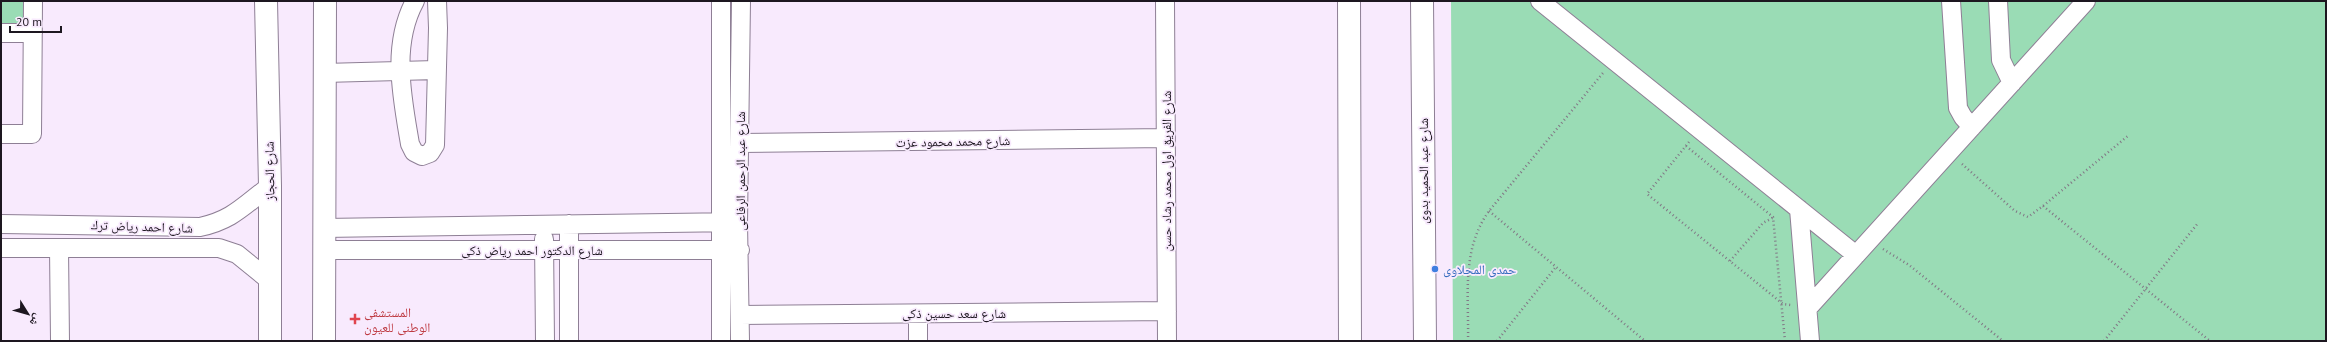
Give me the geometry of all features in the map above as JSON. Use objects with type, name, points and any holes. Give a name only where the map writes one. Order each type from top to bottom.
[{"type":"main road","name":"شارع الحجاز","points":[[266,1],[270,186],[270,341]]},
{"type":"main road","points":[[324,341],[323,228],[325,1]]},
{"type":"main road","points":[[1349,1],[1350,341]]},
{"type":"main road","name":"شارع عبد الحميد بدوى","points":[[1422,1],[1425,341]]},
{"type":"street","points":[[1,134],[32,134],[33,1]]},
{"type":"street","points":[[415,1],[404,25],[402,37],[401,71],[410,144],[414,152],[422,156],[430,153],[435,145],[438,28],[437,1]]},
{"type":"street","name":"شارع عبد الرحمن الرفاعى","points":[[721,1],[721,341]]},
{"type":"street","name":"شارع عبد الرحمن الرفاعى","points":[[740,341],[740,250],[738,222],[741,1]]},
{"type":"street","name":"شارع الفريق اول محمد رشاد حسن","points":[[1165,1],[1167,341]]},
{"type":"street","points":[[1540,1],[1856,256]]},
{"type":"street","points":[[1951,1],[1958,108],[1963,117],[1972,127]]},
{"type":"street","points":[[1998,1],[2001,60],[2012,84]]},
{"type":"street","points":[[1808,308],[2086,1]]},
{"type":"street","points":[[1,33],[33,33]]},
{"type":"street","points":[[324,73],[436,70]]},
{"type":"street","name":"شارع محمد محمود عزت","points":[[740,143],[1166,138]]},
{"type":"street","name":"شارع احمد رياض ترك","points":[[1,224],[200,227],[219,223],[236,214],[270,186]]},
{"type":"street","points":[[1799,209],[1810,341]]},
{"type":"street","name":"شارع الدكتور احمد رياض ذكى","points":[[323,228],[738,222]]},
{"type":"street","points":[[544,224],[545,341]]},
{"type":"street","points":[[569,224],[569,341]]},
{"type":"street","name":"شارع احمد رياض ترك","points":[[1,248],[219,248],[236,254],[269,280]]},
{"type":"street","points":[[59,248],[60,341]]},
{"type":"street","name":"شارع الدكتور احمد رياض ذكى","points":[[324,250],[740,250]]},
{"type":"street","name":"شارع سعد حسين ذكى","points":[[740,315],[1167,312]]},
{"type":"street","points":[[918,314],[918,341]]},
{"type":"path","points":[[1468,341],[1469,255],[1476,232],[1489,211],[1614,60]]},
{"type":"path","points":[[1699,129],[1647,194],[1783,304],[1808,308]]},
{"type":"path","points":[[1949,153],[2021,215],[2028,216],[2043,206],[2129,135]]},
{"type":"path","points":[[1686,146],[1774,217],[1783,304],[1785,341]]},
{"type":"path","points":[[2043,206],[2210,341]]},
{"type":"path","points":[[1730,262],[1763,224],[1774,217],[1799,209]]},
{"type":"path","points":[[1489,211],[1555,268],[1645,341]]},
{"type":"path","points":[[2104,341],[2198,223]]},
{"type":"path","points":[[1870,240],[1909,265],[2003,341]]},
{"type":"path","points":[[1497,341],[1555,268]]},
{"type":"green space","points":[[1,1],[25,1],[25,26],[1,27]]},
{"type":"green space","points":[[1451,1],[2326,1],[2326,341],[1453,341]]},
{"type":"place","name":"حمدى المحلاوى","points":[[1435,269]]},
{"type":"place","name":"المستشفى الوطنى للعيون","points":[[355,319]]}]
